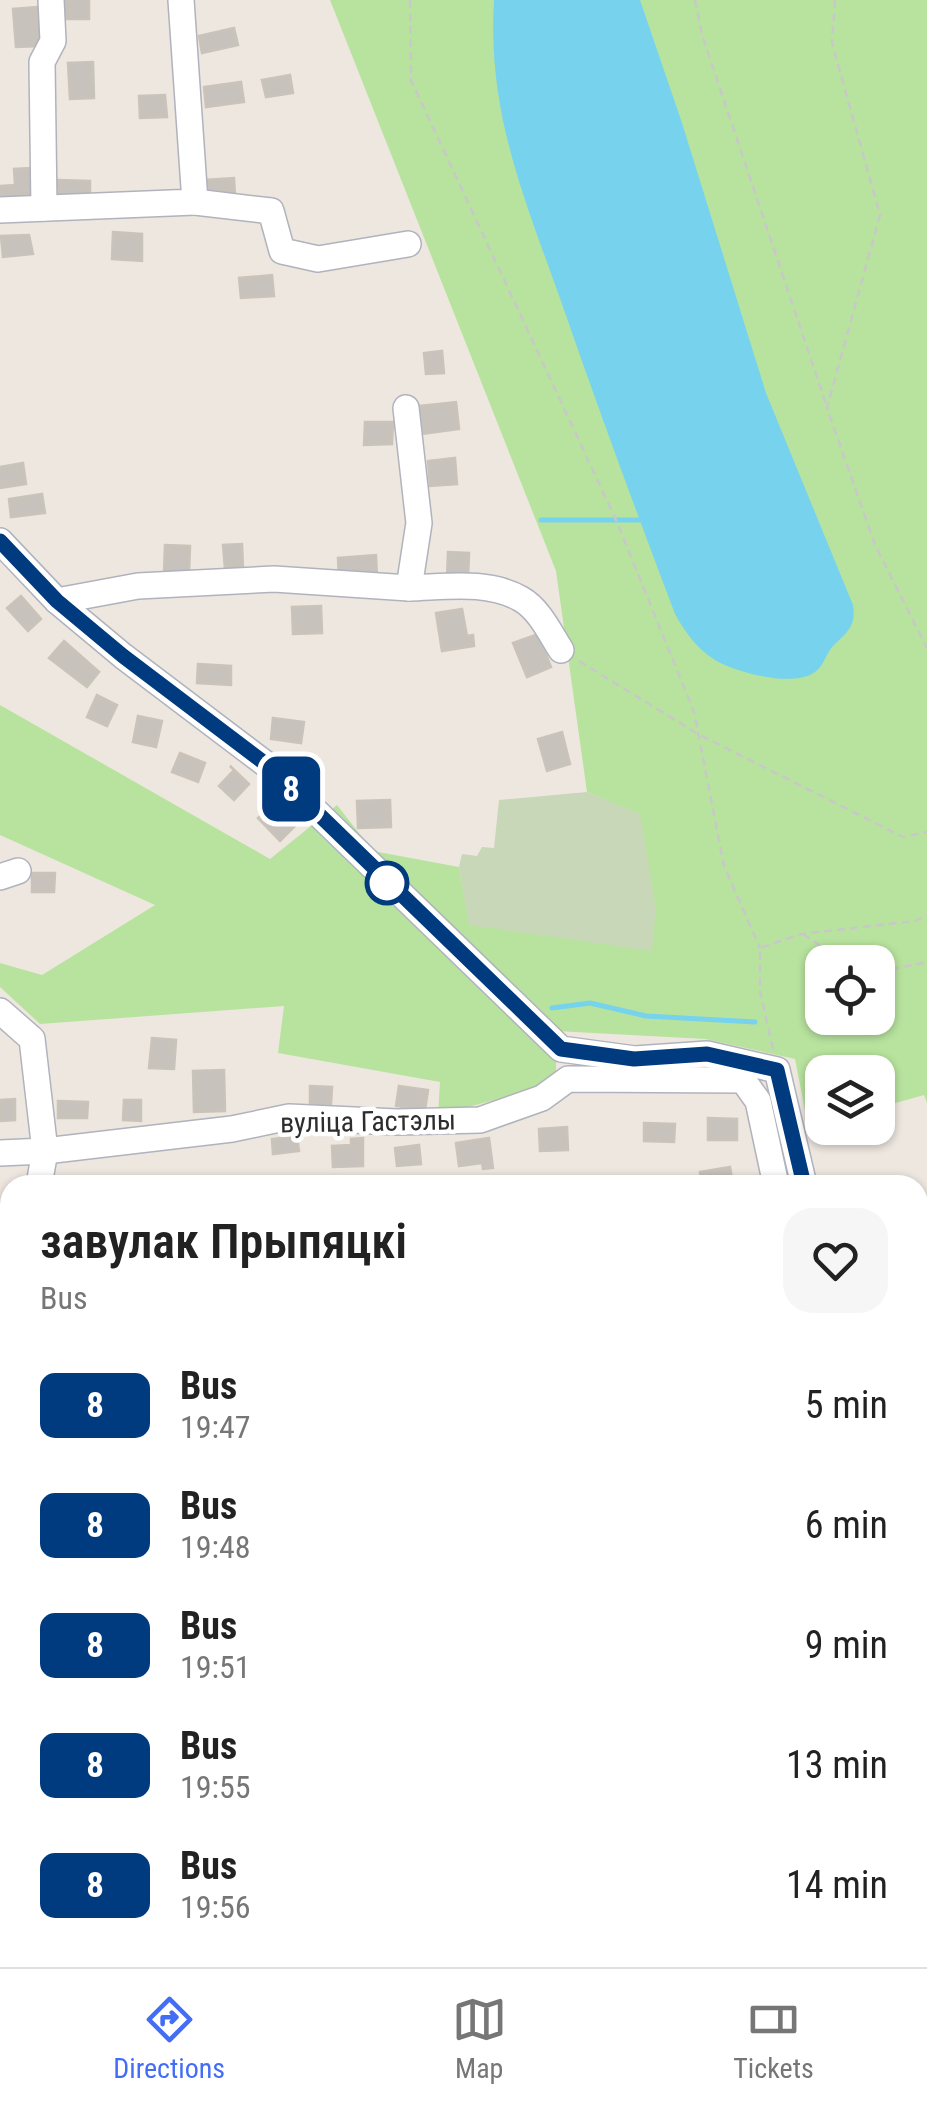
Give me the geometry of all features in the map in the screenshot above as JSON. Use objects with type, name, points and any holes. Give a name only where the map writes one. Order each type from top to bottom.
[{"type":"street","points":[[44,208],[42,62],[53,41],[51,0]]},
{"type":"street","points":[[181,0],[194,202]]},
{"type":"street","points":[[0,210],[194,202],[272,211],[282,251],[318,258],[408,244]]},
{"type":"street","points":[[406,408],[419,523],[410,588]]},
{"type":"street","points":[[0,541],[57,601],[271,768],[561,1049],[634,1059],[707,1054],[777,1070],[802,1175]]},
{"type":"street","points":[[57,601],[138,586],[274,579],[410,588],[485,586],[522,599],[538,614],[560,650]]},
{"type":"street","points":[[0,1010],[32,1040],[45,1151],[41,1175]]},
{"type":"street","name":"вуліца Гастэлы","points":[[0,1153],[232,1129],[288,1118],[480,1120],[542,1098],[568,1079],[743,1080],[758,1101],[774,1175]]},
{"type":"path","points":[[410,0],[411,80],[616,520],[694,712],[724,866],[760,948],[760,990],[777,1070]]},
{"type":"path","points":[[695,0],[702,35],[875,545],[927,648]]},
{"type":"path","points":[[827,408],[880,215],[832,42],[835,0]]},
{"type":"path","points":[[560,650],[698,734],[904,837],[927,832]]},
{"type":"path","points":[[760,948],[802,934],[914,922],[927,915]]},
{"type":"path","points":[[802,934],[819,945]]},
{"type":"path","points":[[895,969],[927,962]]},
{"type":"green space","points":[[330,0],[927,0],[927,1103],[924,1095],[895,1103],[895,1055],[805,1055],[805,1111],[795,1059],[705,1039],[556,1031],[556,1073],[533,1090],[438,1115],[440,1082],[278,1053],[284,1006],[40,1024],[0,987],[0,963],[42,975],[155,905],[0,835],[0,705],[270,859],[337,805],[373,851],[459,867],[469,922],[640,815],[587,792],[556,571]]},
{"type":"green space","points":[[587,792],[640,814],[656,908],[652,951],[469,925],[459,867],[462,854],[477,856],[482,847],[494,848],[499,800]]},
{"type":"water","points":[[494,0],[640,0],[766,393],[853,605],[850,627],[812,674],[777,678],[725,665],[697,645],[675,614],[589,382],[512,155],[496,81]]},
{"type":"building","points":[[60,0],[89,0],[89,19],[60,19]]},
{"type":"building","points":[[37,7],[40,46],[16,47],[13,9]]},
{"type":"building","points":[[234,28],[238,45],[202,53],[199,36]]},
{"type":"building","points":[[93,62],[94,98],[70,99],[68,63]]},
{"type":"building","points":[[290,75],[293,93],[266,97],[262,80]]},
{"type":"building","points":[[241,82],[244,102],[206,107],[204,87]]},
{"type":"building","points":[[165,95],[167,117],[140,118],[139,96]]},
{"type":"building","points":[[31,168],[33,200],[1,202],[0,186],[15,185],[14,169]]},
{"type":"building","points":[[234,178],[235,197],[207,199],[205,180]]},
{"type":"building","points":[[58,180],[90,181],[90,201],[57,201]]},
{"type":"building","points":[[113,232],[142,234],[142,261],[112,259]]},
{"type":"building","points":[[29,235],[33,254],[3,257],[1,236]]},
{"type":"building","points":[[272,275],[274,296],[241,298],[239,278]]},
{"type":"building","points":[[442,351],[444,373],[426,374],[424,353]]},
{"type":"building","points":[[456,402],[459,429],[421,434],[418,406]]},
{"type":"building","points":[[365,422],[393,422],[392,444],[364,445]]},
{"type":"building","points":[[455,458],[457,484],[430,486],[428,461]]},
{"type":"building","points":[[23,463],[26,484],[0,488],[0,467]]},
{"type":"building","points":[[42,494],[45,513],[11,517],[9,499]]},
{"type":"building","points":[[242,544],[243,568],[225,569],[223,545]]},
{"type":"building","points":[[165,545],[190,546],[189,573],[164,572]]},
{"type":"building","points":[[448,552],[469,553],[468,579],[447,579]]},
{"type":"building","points":[[376,555],[377,577],[339,579],[338,558]]},
{"type":"building","points":[[21,596],[41,619],[28,631],[7,608]]},
{"type":"building","points":[[321,606],[322,633],[293,634],[292,607]]},
{"type":"building","points":[[462,609],[467,636],[473,635],[474,646],[442,651],[436,613]]},
{"type":"building","points":[[538,634],[551,667],[527,677],[513,643]]},
{"type":"building","points":[[64,641],[99,672],[87,687],[49,658]]},
{"type":"building","points":[[198,664],[231,666],[231,685],[197,683]]},
{"type":"building","points":[[97,695],[117,705],[107,726],[87,717]]},
{"type":"building","points":[[138,716],[162,721],[156,747],[133,742]]},
{"type":"building","points":[[273,718],[304,722],[301,743],[271,739]]},
{"type":"building","points":[[562,732],[570,764],[547,771],[538,739]]},
{"type":"building","points":[[180,753],[205,763],[198,782],[172,772]]},
{"type":"building","points":[[230,766],[249,784],[234,800],[219,786],[234,770]]},
{"type":"building","points":[[390,800],[391,827],[358,828],[357,801]]},
{"type":"building","points":[[275,802],[296,825],[280,841],[258,818]]},
{"type":"building","points":[[32,873],[55,873],[54,892],[32,892]]},
{"type":"building","points":[[152,1038],[176,1040],[174,1069],[149,1068]]},
{"type":"building","points":[[224,1070],[225,1111],[194,1112],[193,1071]]},
{"type":"building","points":[[310,1086],[332,1087],[331,1104],[310,1104]]},
{"type":"building","points":[[399,1086],[428,1090],[425,1110],[396,1106]]},
{"type":"building","points":[[15,1099],[15,1120],[0,1121],[0,1100]]},
{"type":"building","points":[[124,1100],[141,1100],[141,1121],[123,1120]]},
{"type":"building","points":[[58,1101],[88,1102],[87,1118],[58,1118]]},
{"type":"building","points":[[708,1118],[737,1119],[737,1140],[708,1140]]},
{"type":"building","points":[[644,1123],[675,1124],[674,1142],[644,1141]]},
{"type":"building","points":[[567,1127],[568,1150],[540,1151],[539,1129]]},
{"type":"building","points":[[297,1136],[299,1151],[273,1154],[272,1139]]},
{"type":"building","points":[[363,1138],[363,1166],[333,1167],[332,1146],[351,1145],[351,1139]]},
{"type":"building","points":[[489,1138],[493,1168],[483,1169],[482,1163],[459,1166],[456,1143]]},
{"type":"building","points":[[419,1145],[421,1164],[397,1166],[395,1148]]},
{"type":"building","points":[[730,1167],[731,1175],[700,1175],[700,1172]]},
{"type":"waterway","points":[[541,520],[639,520]]},
{"type":"waterway","points":[[552,1008],[590,1003],[646,1016],[755,1022]]},
{"type":"bus line","name":"8","points":[[0,541],[57,601],[271,768],[561,1049],[634,1059],[707,1054],[777,1070],[802,1175]]}]
